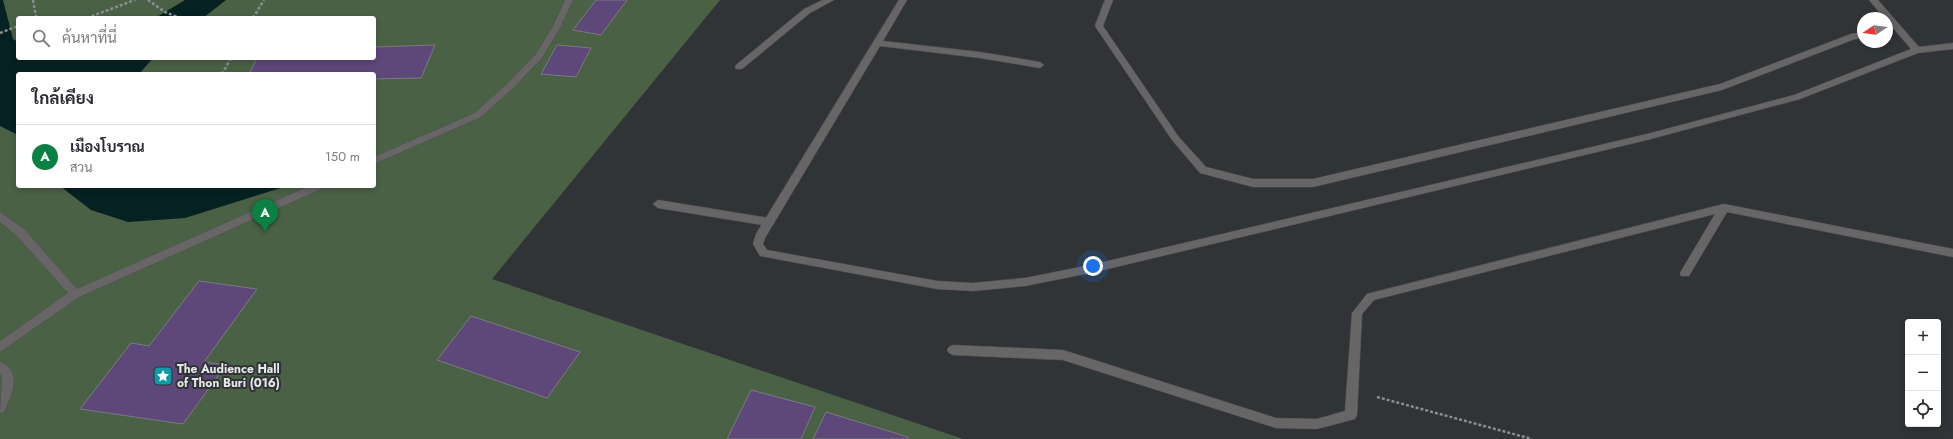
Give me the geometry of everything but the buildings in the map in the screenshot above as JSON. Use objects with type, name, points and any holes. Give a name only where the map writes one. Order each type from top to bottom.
[{"type":"street","points":[[376,160],[478,115],[510,86],[539,56],[557,26],[569,0]]},
{"type":"street","points":[[739,67],[807,11],[830,0]]},
{"type":"street","points":[[903,0],[769,222],[758,244],[764,253],[937,284],[973,287],[1025,282],[1095,268],[1647,137],[1797,97],[1917,50],[1953,46]]},
{"type":"street","points":[[1109,0],[1100,26],[1175,138],[1203,170],[1253,182],[1312,183],[1722,87],[1857,36]]},
{"type":"street","points":[[1873,0],[1917,50]]},
{"type":"street","points":[[1893,30],[1898,29]]},
{"type":"street","points":[[876,43],[980,55],[1040,65]]},
{"type":"street","points":[[0,347],[75,294],[314,188]]},
{"type":"street","points":[[658,204],[769,222]]},
{"type":"street","points":[[953,350],[1063,355],[1276,423],[1317,424],[1351,415],[1357,313],[1371,297],[1724,208],[1953,253]]},
{"type":"street","points":[[1685,273],[1724,208]]},
{"type":"street","points":[[0,216],[21,233],[75,294]]},
{"type":"street","points":[[0,367],[8,374],[8,389],[0,408]]},
{"type":"path","points":[[33,0],[35,16]]},
{"type":"path","points":[[92,16],[136,0]]},
{"type":"path","points":[[148,0],[165,12],[175,16]]},
{"type":"path","points":[[254,16],[264,0]]},
{"type":"path","points":[[0,33],[16,27]]},
{"type":"path","points":[[223,72],[230,60]]},
{"type":"path","points":[[1352,391],[1477,422],[1532,439]]},
{"type":"green space","points":[[0,0],[720,0],[492,279],[963,439],[0,439]]},
{"type":"water","points":[[0,0],[3,0],[13,39],[16,41],[16,60],[151,60],[141,72],[16,72],[16,134],[0,126]]},
{"type":"water","points":[[185,0],[226,0],[206,16],[158,16]]},
{"type":"water","points":[[63,188],[281,188],[185,218],[128,222],[91,210]]},
{"type":"place","name":"เมืองโบราณ","points":[[265,232]]},
{"type":"place","name":"The Audience Hall of Thon Buri (016)","points":[[163,376]]}]
